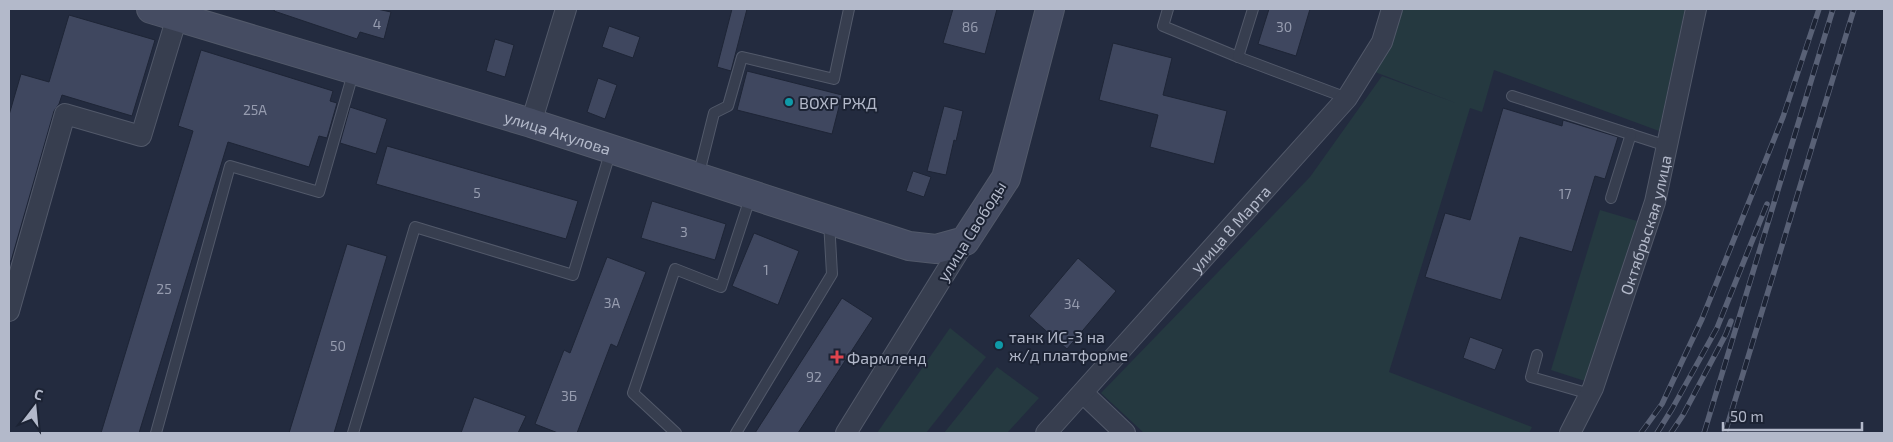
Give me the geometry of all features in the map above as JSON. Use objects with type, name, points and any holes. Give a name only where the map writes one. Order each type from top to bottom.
[{"type":"street","name":"улица Акулова","points":[[151,9],[531,123],[909,246],[936,249],[965,240]]},
{"type":"street","points":[[531,123],[566,9]]},
{"type":"street","name":"улица Свободы","points":[[846,433],[965,240],[1006,178],[1050,9]]},
{"type":"street","name":"улица 8 Марта","points":[[1046,433],[1347,98],[1382,42],[1392,9]]},
{"type":"street","name":"Октябрьская улица","points":[[1570,433],[1590,394],[1655,202],[1696,9]]},
{"type":"street","points":[[9,311],[65,114],[141,136],[177,16]]},
{"type":"street","points":[[1083,393],[1125,433]]},
{"type":"lane","points":[[698,178],[714,112],[728,106],[742,57],[834,79],[849,9]]},
{"type":"lane","points":[[1168,9],[1163,26],[1238,57],[1347,98]]},
{"type":"lane","points":[[1238,57],[1253,9]]},
{"type":"lane","points":[[156,433],[230,166],[319,192],[354,69]]},
{"type":"lane","points":[[1512,96],[1667,146]]},
{"type":"lane","points":[[1611,198],[1631,134]]},
{"type":"lane","points":[[353,433],[415,227],[573,275],[611,150]]},
{"type":"lane","points":[[676,433],[632,393],[676,269],[721,287],[751,195]]},
{"type":"lane","points":[[736,433],[832,274],[829,220]]},
{"type":"lane","points":[[1537,355],[1531,376],[1590,394]]},
{"type":"shaded area","points":[[1400,9],[1685,9],[1659,131],[1494,70],[1482,112],[1470,108],[1389,372],[1532,427],[1529,433],[1144,433],[1101,393],[1310,177],[1382,76],[1456,103],[1375,72]]},
{"type":"shaded area","points":[[1600,210],[1637,221],[1585,381],[1551,370]]},
{"type":"shaded area","points":[[950,328],[986,357],[926,433],[877,433]]},
{"type":"shaded area","points":[[997,367],[1039,398],[1007,433],[944,433]]},
{"type":"building","points":[[275,9],[377,9],[391,12],[384,39],[360,32],[357,39],[274,11]]},
{"type":"building","points":[[732,9],[747,9],[731,71],[717,67]]},
{"type":"building","points":[[953,9],[997,9],[985,54],[943,43]]},
{"type":"building","points":[[1269,9],[1310,9],[1296,56],[1258,44]]},
{"type":"building","points":[[69,15],[155,40],[132,116],[62,95],[54,111],[11,261],[9,261],[9,115],[21,74],[49,82]]},
{"type":"building","points":[[609,26],[640,37],[633,58],[602,47]]},
{"type":"building","points":[[495,39],[514,45],[505,77],[486,71]]},
{"type":"building","points":[[1113,43],[1172,58],[1163,95],[1227,111],[1214,164],[1150,147],[1158,115],[1099,100]]},
{"type":"building","points":[[201,50],[333,91],[330,101],[337,103],[327,138],[319,136],[309,167],[228,142],[139,433],[101,433],[193,131],[178,126]]},
{"type":"building","name":"ВОХР РЖД","points":[[747,71],[842,95],[832,134],[737,110]]},
{"type":"building","points":[[598,78],[617,85],[605,119],[587,112]]},
{"type":"building","points":[[944,106],[963,111],[946,175],[927,171]]},
{"type":"building","points":[[350,107],[387,119],[376,154],[340,143]]},
{"type":"building","points":[[1503,108],[1562,126],[1563,120],[1618,137],[1605,179],[1595,176],[1572,252],[1520,237],[1501,300],[1425,277],[1445,213],[1470,220]]},
{"type":"building","points":[[387,146],[578,201],[566,239],[376,184]]},
{"type":"building","points":[[913,171],[931,177],[924,197],[906,191]]},
{"type":"building","points":[[652,201],[726,224],[715,260],[641,238]]},
{"type":"building","points":[[754,233],[799,251],[778,305],[732,286]]},
{"type":"building","points":[[347,244],[387,256],[334,433],[289,433]]},
{"type":"building","points":[[607,257],[646,272],[617,347],[611,344],[577,433],[558,433],[535,424],[564,350],[570,353]]},
{"type":"building","points":[[1078,258],[1116,291],[1067,349],[1029,316]]},
{"type":"building","points":[[842,298],[873,318],[798,433],[755,433]]},
{"type":"building","points":[[1470,337],[1503,349],[1495,370],[1463,358]]},
{"type":"building","points":[[474,397],[526,416],[518,433],[461,433]]},
{"type":"railway","points":[[1641,433],[1662,404],[1702,319],[1783,117],[1819,9]]},
{"type":"railway","points":[[1704,433],[1833,9]]},
{"type":"railway","points":[[1725,433],[1854,9]]},
{"type":"railway","points":[[1657,433],[1717,328],[1767,204]]},
{"type":"railway","points":[[1671,433],[1683,415],[1731,321]]},
{"type":"place","name":"ВОХР РЖД","points":[[789,102]]},
{"type":"place","name":"танк ИС-3 на ж/д платформе","points":[[999,345]]},
{"type":"place","name":"Фармленд","points":[[837,357]]}]
